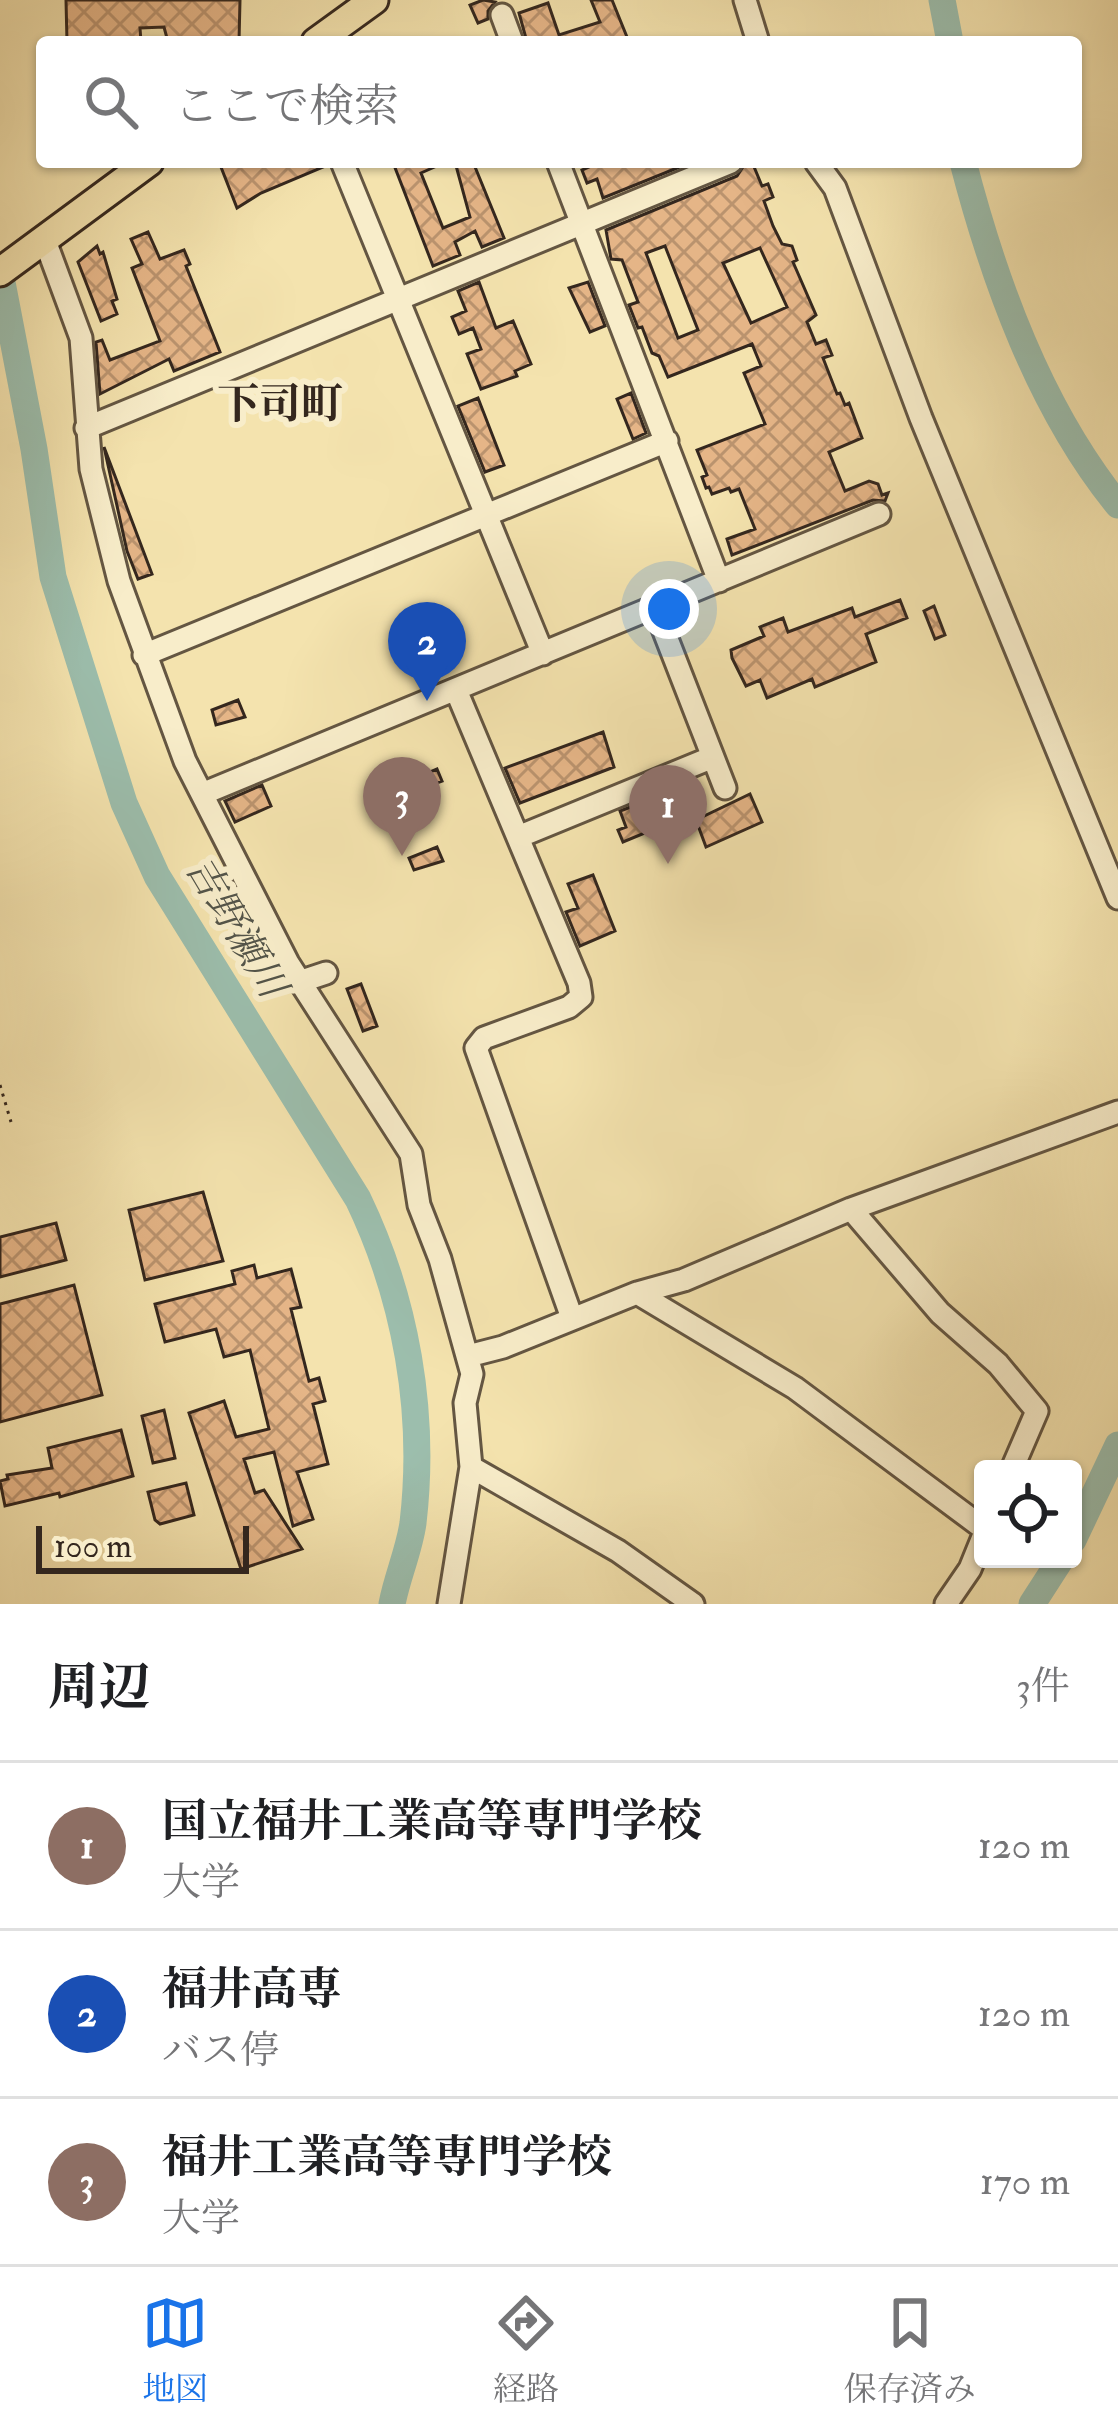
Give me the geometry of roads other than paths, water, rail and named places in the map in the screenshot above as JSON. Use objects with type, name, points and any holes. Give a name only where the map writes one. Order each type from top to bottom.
[{"type":"main road","points":[[324,36],[374,0]]},
{"type":"main road","points":[[0,272],[141,168]]},
{"type":"street","points":[[745,0],[756,36]]},
{"type":"street","points":[[502,15],[510,36]]},
{"type":"street","points":[[345,168],[543,654]]},
{"type":"street","points":[[561,168],[719,581]]},
{"type":"street","points":[[86,428],[717,168]]},
{"type":"street","points":[[820,168],[835,188],[921,418],[1118,898]]},
{"type":"street","points":[[39,242],[81,338],[91,469],[118,581],[144,655],[202,794],[299,982],[411,1154],[419,1205],[440,1259],[472,1374],[465,1403],[471,1467],[449,1604]]},
{"type":"street","points":[[144,655],[667,441]]},
{"type":"street","points":[[202,794],[879,514]]},
{"type":"street","points":[[656,608],[725,788]]},
{"type":"street","points":[[456,690],[581,998],[569,1007],[484,1038],[476,1048],[572,1318]]},
{"type":"street","points":[[518,837],[713,757]]},
{"type":"street","points":[[299,982],[326,973]]},
{"type":"street","points":[[468,1356],[684,1280],[851,1209],[1118,1112]]},
{"type":"street","points":[[851,1209],[940,1313],[998,1364],[1037,1411],[1016,1460]]},
{"type":"street","points":[[637,1293],[795,1388],[974,1526]]},
{"type":"street","points":[[471,1467],[618,1551],[693,1604]]},
{"type":"street","points":[[946,1604],[974,1558]]},
{"type":"waterway","points":[[942,0],[949,36]]},
{"type":"waterway","points":[[965,168],[1005,298],[1043,386],[1090,468],[1118,505]]},
{"type":"waterway","name":"吉野瀬川","points":[[0,272],[53,577],[124,803],[157,876],[358,1199],[389,1276],[408,1357],[417,1440],[413,1523],[392,1604]]},
{"type":"waterway","points":[[1082,1521],[1118,1445]]},
{"type":"waterway","points":[[1032,1604],[1055,1568]]},
{"type":"place","name":"福井高専","points":[[427,701]]},
{"type":"place","name":"福井工業高等専門学校","points":[[402,856]]},
{"type":"place","name":"国立福井工業高等専門学校","points":[[668,864]]},
{"type":"district","name":"下司町","points":[[280,405]]}]
